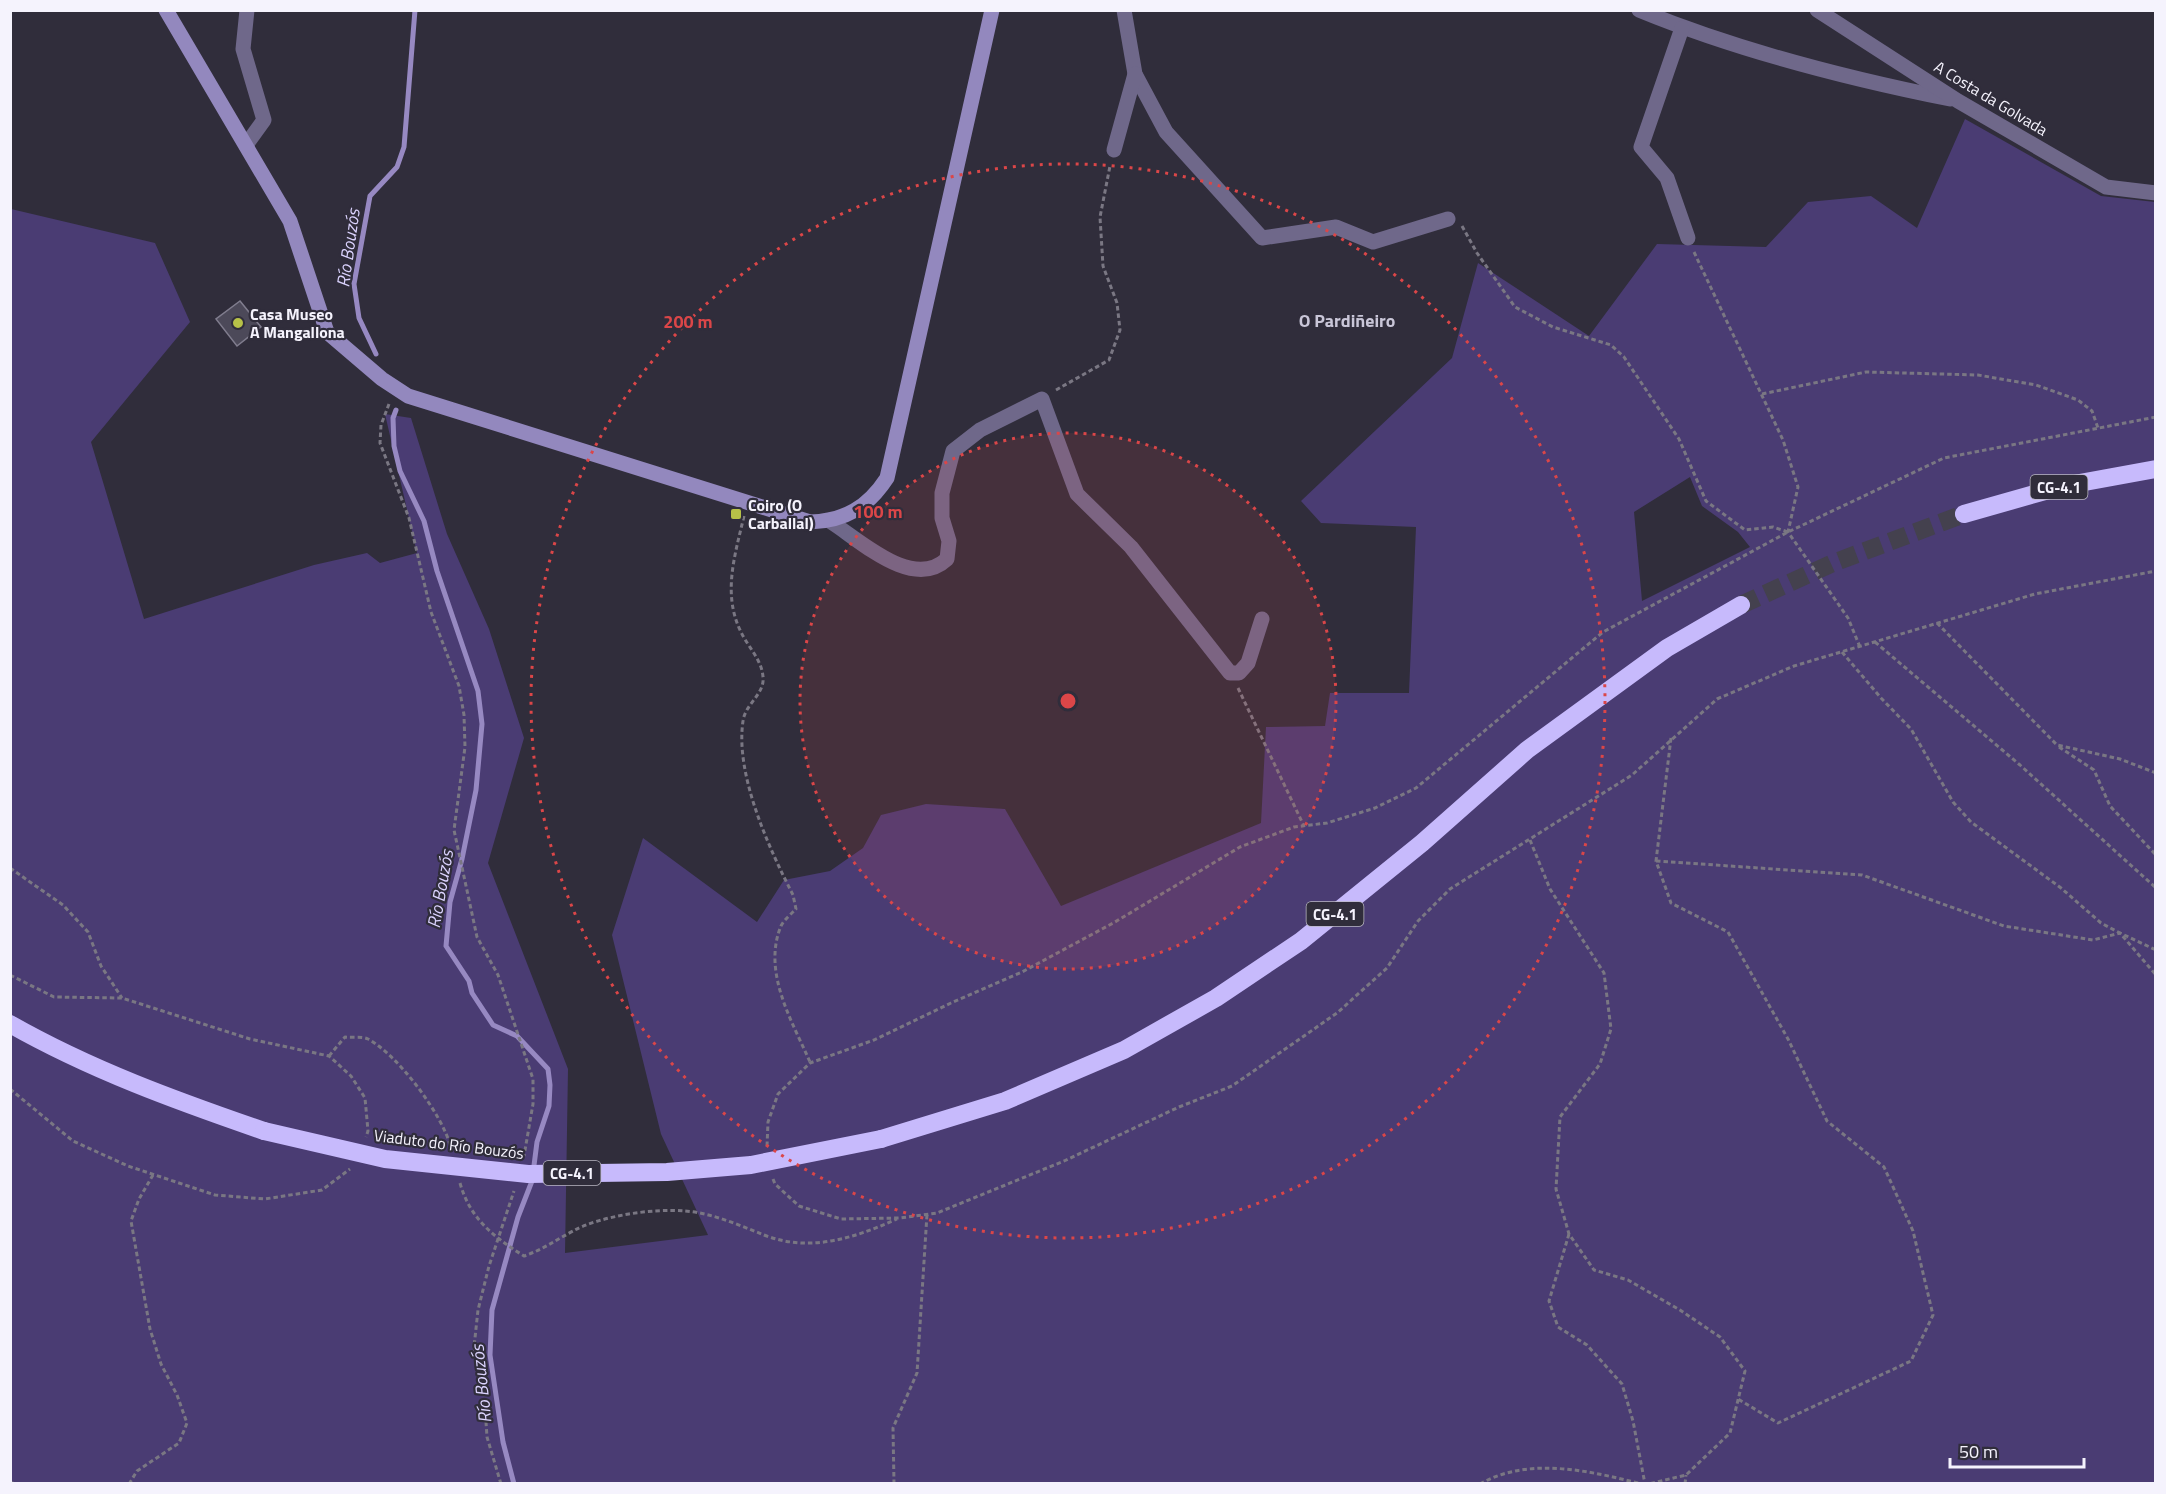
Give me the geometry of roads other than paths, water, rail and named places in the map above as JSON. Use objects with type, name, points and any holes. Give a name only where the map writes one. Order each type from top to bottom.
[{"type":"highway","name":"CG-4.1","points":[[1964,514],[2063,486],[2156,469]]},
{"type":"highway","name":"Viaduto do Río Bouzós","points":[[10,1024],[38,1040],[153,1093],[264,1131],[386,1159],[528,1174],[667,1172],[751,1165],[881,1139],[1005,1101],[1124,1050],[1216,998],[1301,941],[1422,843],[1527,750],[1666,648],[1741,604]]},
{"type":"street","points":[[166,10],[290,221],[327,332],[398,390],[408,396],[810,522],[831,522],[864,506],[887,478],[893,460],[992,10]]},
{"type":"street","points":[[246,145],[264,120],[243,49],[247,10]]},
{"type":"street","points":[[1124,10],[1135,74],[1166,132],[1262,238],[1336,227],[1373,242],[1448,219]]},
{"type":"street","points":[[1639,10],[1682,28],[1858,81],[1958,101]]},
{"type":"street","name":"A Costa da Golvada","points":[[1817,10],[1958,101],[2106,187],[2156,193]]},
{"type":"street","points":[[1682,28],[1641,147],[1667,178],[1688,238]]},
{"type":"street","points":[[1114,150],[1135,74]]},
{"type":"street","points":[[831,522],[897,565],[920,570],[938,568],[947,559],[949,541],[942,518],[942,493],[953,451],[980,430],[1042,399],[1077,494],[1131,547],[1230,673],[1239,673],[1248,663],[1262,619]]},
{"type":"waterway","name":"Río Bouzós","points":[[376,354],[359,318],[354,284],[370,196],[397,167],[404,147],[415,10]]},
{"type":"waterway","name":"Río Bouzós","points":[[396,410],[393,418],[394,446],[400,471],[424,521],[437,571],[478,691],[482,724],[476,790],[462,859],[450,902],[446,946],[469,981],[472,993],[493,1025],[517,1036],[548,1069],[550,1085],[549,1106],[537,1142],[532,1181],[518,1217],[492,1310],[490,1355],[503,1442],[514,1484]]},
{"type":"tunnel","points":[[1741,605],[1833,563],[1964,514]]},
{"type":"place","name":"Casa Museo A Mangallona","points":[[238,323]]},
{"type":"place","name":"Coiro (O Carballal)","points":[[736,514]]},
{"type":"district","name":"O Pardiñeiro","points":[[1347,320]]}]
